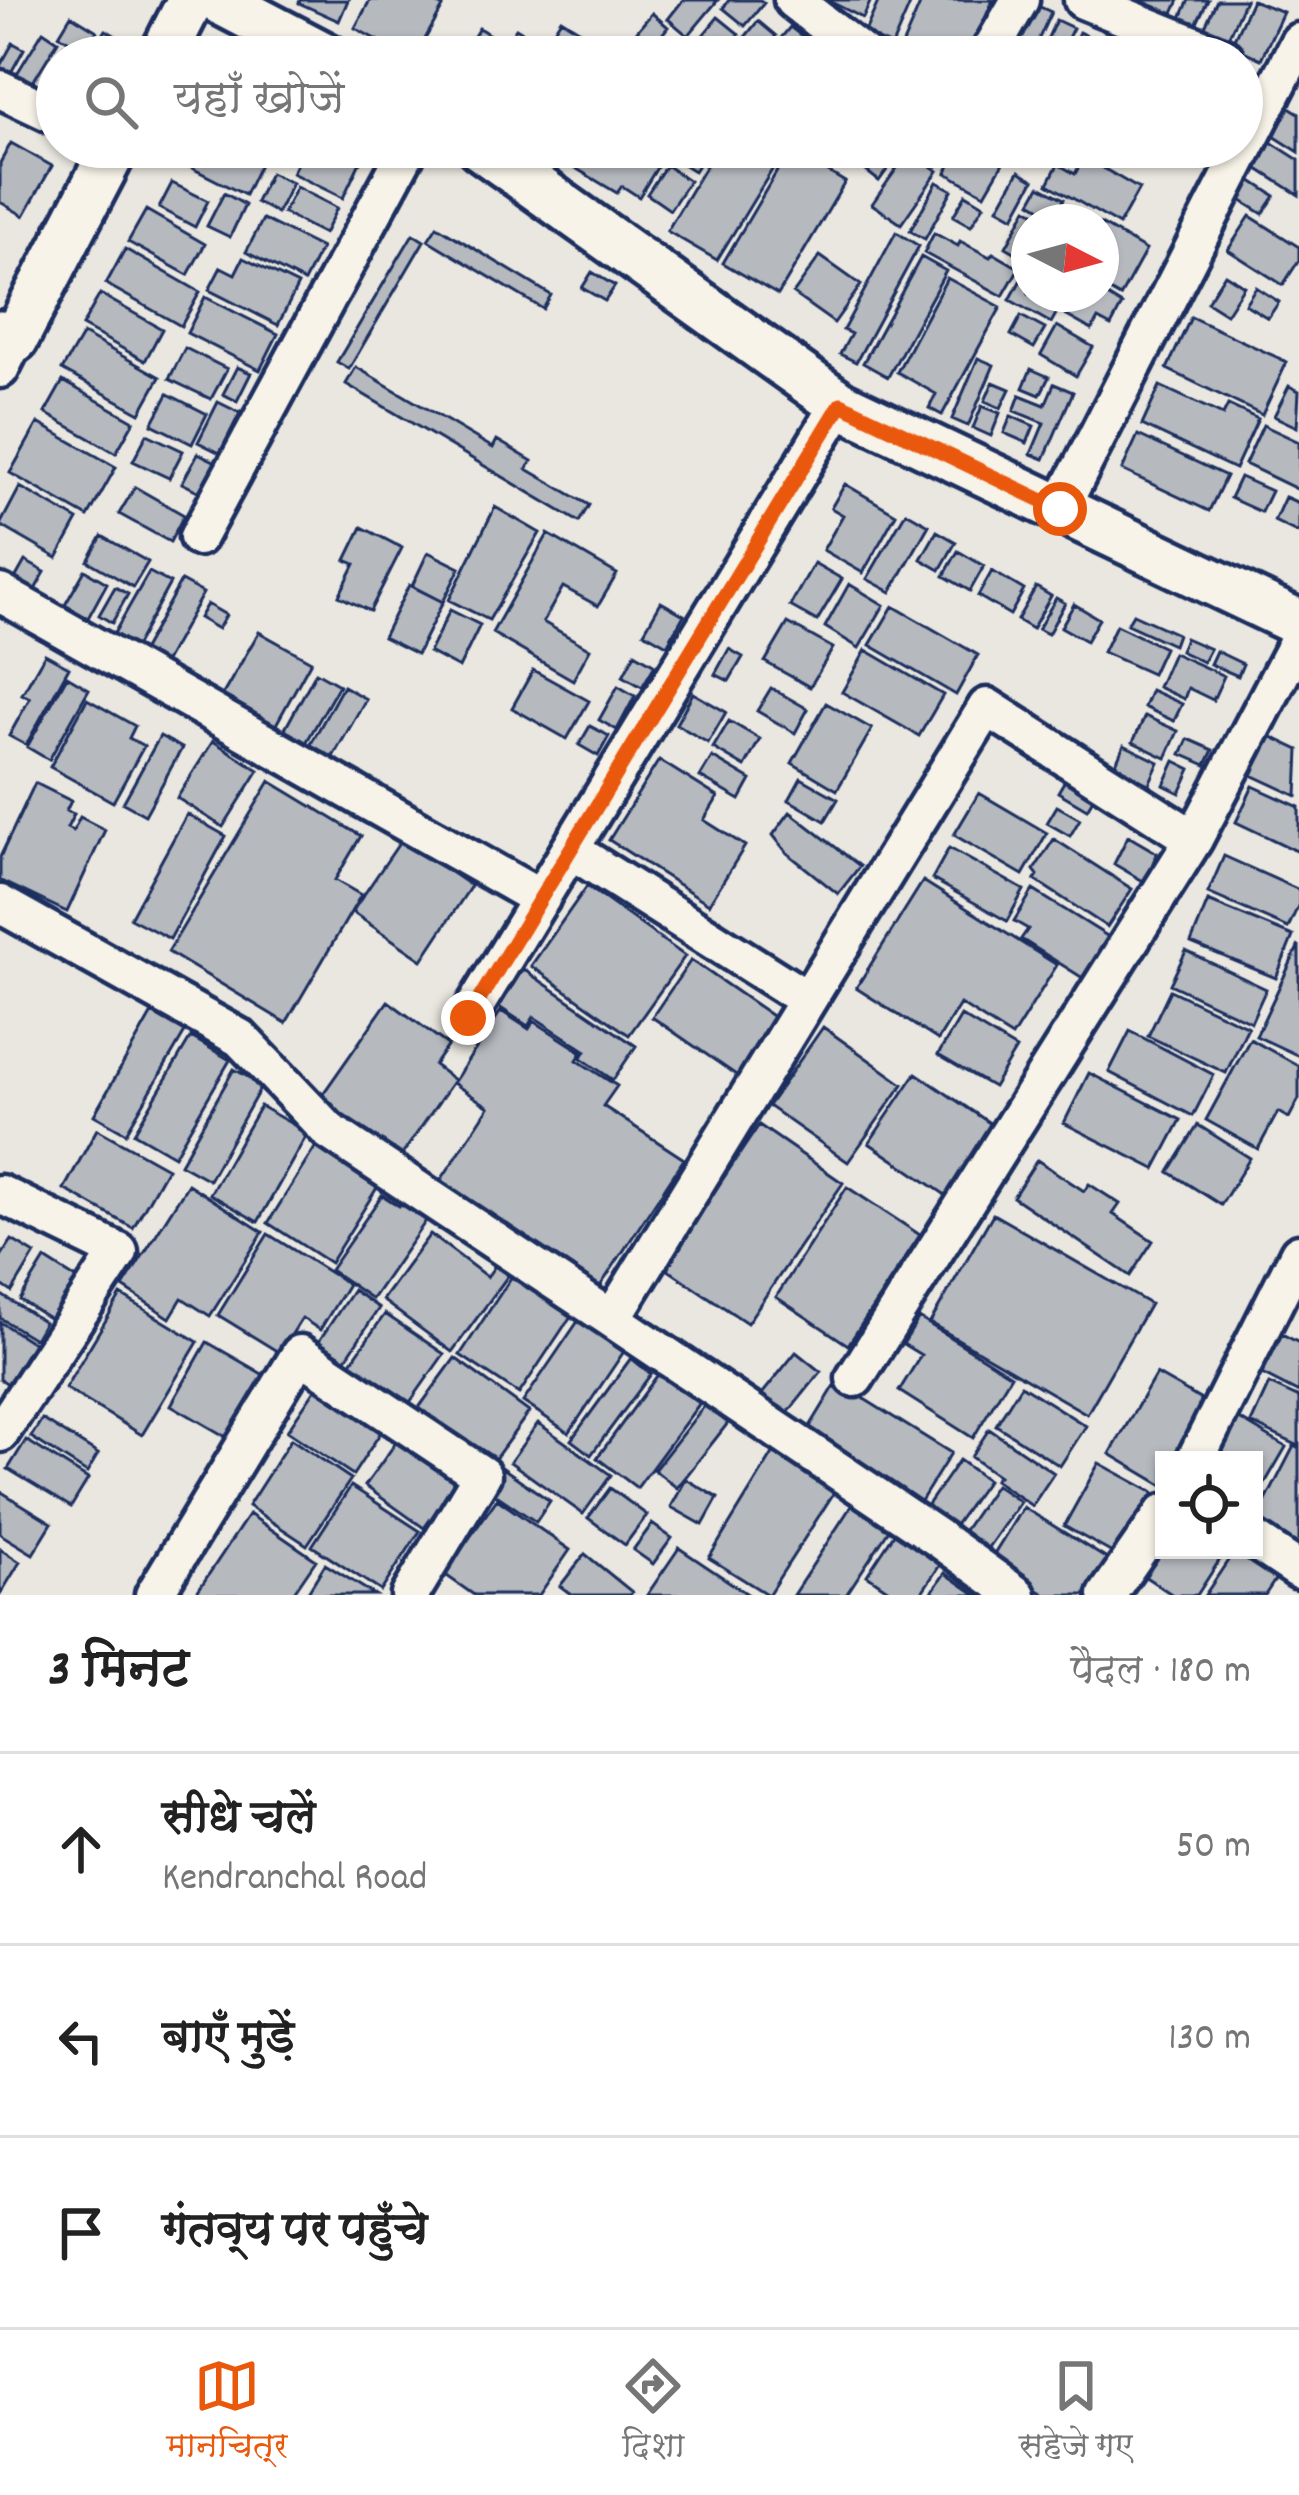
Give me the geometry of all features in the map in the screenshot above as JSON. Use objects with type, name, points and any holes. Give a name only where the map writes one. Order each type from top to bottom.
[{"type":"street","points":[[173,36],[191,0]]},
{"type":"street","points":[[218,0],[287,36]]},
{"type":"street","points":[[793,0],[839,36]]},
{"type":"street","points":[[999,36],[1020,0]]},
{"type":"street","points":[[1083,0],[1172,36]]},
{"type":"street","points":[[1263,111],[1299,42]]},
{"type":"street","points":[[1263,73],[1279,80]]},
{"type":"street","points":[[0,88],[36,106]]},
{"type":"street","points":[[5,348],[104,168]]},
{"type":"street","points":[[198,537],[399,168]]},
{"type":"street","points":[[509,168],[841,404],[1299,623]]},
{"type":"street","points":[[1060,509],[1234,168]]},
{"type":"street","points":[[468,1018],[841,404]]},
{"type":"street","points":[[0,593],[541,899]]},
{"type":"street","points":[[855,1378],[1194,839],[1299,639]]},
{"type":"street","points":[[612,1319],[987,707],[1194,839]]},
{"type":"street","points":[[572,850],[806,999]]},
{"type":"street","points":[[0,905],[240,1038],[329,1131],[1017,1595]]},
{"type":"street","points":[[0,1194],[119,1252],[0,1433]]},
{"type":"street","points":[[1200,1451],[1299,1253]]},
{"type":"street","points":[[154,1595],[300,1354],[482,1475],[410,1595]]},
{"type":"street","points":[[1107,1595],[1155,1526]]},
{"type":"street","points":[[1263,1546],[1299,1570]]},
{"type":"building","points":[[300,0],[348,0],[339,21]]},
{"type":"building","points":[[370,0],[431,0],[443,7],[427,36],[370,36],[355,28]]},
{"type":"building","points":[[683,0],[718,0],[688,36],[668,19]]},
{"type":"building","points":[[729,0],[764,3],[745,26],[723,8]]},
{"type":"building","points":[[827,0],[871,0],[863,18]]},
{"type":"building","points":[[879,0],[912,0],[896,36],[864,34]]},
{"type":"building","points":[[922,0],[993,0],[977,36],[906,36]]},
{"type":"building","points":[[1025,0],[1051,12],[1040,36],[1007,34]]},
{"type":"building","points":[[1137,0],[1179,0],[1171,18]]},
{"type":"building","points":[[1189,0],[1208,0],[1194,29],[1179,22]]},
{"type":"building","points":[[1217,0],[1245,0],[1229,36],[1202,33]]},
{"type":"building","points":[[1252,0],[1283,12],[1263,55],[1263,36],[1235,36]]},
{"type":"building","points":[[652,13],[668,27],[661,36],[643,36],[637,31]]},
{"type":"building","points":[[71,15],[97,31],[94,36],[59,35]]},
{"type":"building","points":[[718,17],[739,34],[737,36],[702,36]]},
{"type":"building","points":[[561,19],[588,36],[550,36]]},
{"type":"building","points":[[1056,20],[1073,28],[1069,36],[1049,36]]},
{"type":"building","points":[[758,21],[776,36],[746,36]]},
{"type":"building","points":[[36,42],[36,77],[28,90],[13,80]]},
{"type":"building","points":[[13,43],[24,49],[3,87],[0,66]]},
{"type":"building","points":[[1286,105],[1299,113],[1299,152],[1269,133]]},
{"type":"building","points":[[1263,137],[1299,160],[1299,195],[1256,168],[1263,168]]},
{"type":"building","points":[[11,143],[36,157],[36,168],[51,168],[24,216],[0,202],[0,163]]},
{"type":"building","points":[[192,168],[258,168],[245,195]]},
{"type":"building","points":[[294,168],[357,168],[343,198],[292,173]]},
{"type":"building","points":[[575,168],[657,168],[639,197],[622,186],[617,193]]},
{"type":"building","points":[[664,168],[689,181],[670,210],[647,194]]},
{"type":"building","points":[[704,168],[773,168],[717,260],[667,231]]},
{"type":"building","points":[[779,168],[822,168],[845,182],[778,295],[723,263]]},
{"type":"building","points":[[862,168],[888,168],[879,181]]},
{"type":"building","points":[[897,168],[938,171],[901,224],[872,204]]},
{"type":"building","points":[[949,168],[1000,168],[985,194],[946,173]]},
{"type":"building","points":[[1056,168],[1075,174],[1078,168],[1103,168],[1139,189],[1119,225],[1119,204],[1083,204],[1048,184]]},
{"type":"building","points":[[1019,171],[1034,180],[1021,204],[1011,204],[1011,215],[998,208]]},
{"type":"building","points":[[270,173],[292,183],[277,213],[256,202]]},
{"type":"building","points":[[1246,177],[1275,196],[1263,214],[1234,196]]},
{"type":"building","points":[[937,182],[952,190],[925,239],[910,231]]},
{"type":"building","points":[[172,183],[208,201],[195,227],[159,208]]},
{"type":"building","points":[[1040,186],[1064,199],[1061,204],[1031,202]]},
{"type":"building","points":[[296,187],[337,208],[324,234],[283,213]]},
{"type":"building","points":[[224,193],[245,205],[230,237],[207,226]]},
{"type":"building","points":[[966,194],[984,205],[971,226],[953,216]]},
{"type":"building","points":[[146,210],[205,244],[188,275],[128,242]]},
{"type":"building","points":[[1250,216],[1299,247],[1299,260],[1283,285],[1228,250]]},
{"type":"building","points":[[263,219],[321,248],[304,282],[246,252]]},
{"type":"building","points":[[437,226],[551,295],[543,309],[428,240]]},
{"type":"building","points":[[896,232],[919,246],[856,362],[840,354],[851,334],[843,330]]},
{"type":"building","points":[[934,233],[958,246],[960,241],[1011,263],[1011,282],[1003,296],[924,253]]},
{"type":"building","points":[[413,234],[424,241],[349,369],[337,362]]},
{"type":"building","points":[[1119,234],[1146,250],[1119,296]]},
{"type":"building","points":[[125,249],[200,292],[181,326],[106,284]]},
{"type":"building","points":[[820,256],[861,285],[834,323],[793,294]]},
{"type":"building","points":[[921,257],[946,271],[888,377],[863,363]]},
{"type":"building","points":[[243,258],[298,285],[278,325],[209,290],[221,267],[235,274]]},
{"type":"building","points":[[592,272],[615,286],[605,301],[582,288]]},
{"type":"building","points":[[1225,274],[1244,286],[1226,314],[1207,302]]},
{"type":"building","points":[[947,278],[1001,307],[942,415],[929,408],[936,394],[897,372]]},
{"type":"building","points":[[1256,287],[1279,302],[1268,318],[1245,304]]},
{"type":"building","points":[[100,294],[162,329],[145,361],[82,326]]},
{"type":"building","points":[[205,297],[278,334],[260,370],[187,333]]},
{"type":"building","points":[[1031,312],[1057,312],[1051,323]]},
{"type":"building","points":[[1118,312],[1111,326],[1098,319],[1092,330],[1065,315]]},
{"type":"building","points":[[1021,316],[1045,329],[1034,348],[1011,335]]},
{"type":"building","points":[[1191,317],[1287,362],[1262,415],[1167,369]]},
{"type":"building","points":[[1057,326],[1093,347],[1076,376],[1041,355]]},
{"type":"building","points":[[83,334],[160,377],[140,413],[62,370]]},
{"type":"building","points":[[185,348],[227,369],[211,399],[169,379]]},
{"type":"building","points":[[978,358],[994,365],[968,426],[952,419]]},
{"type":"building","points":[[237,367],[251,373],[237,401],[223,394]]},
{"type":"building","points":[[356,367],[493,448],[497,440],[532,461],[527,469],[589,505],[579,522],[346,384]]},
{"type":"building","points":[[1031,369],[1049,377],[1040,395],[1023,388]]},
{"type":"building","points":[[63,381],[134,421],[116,453],[45,413]]},
{"type":"building","points":[[993,382],[1010,389],[1001,408],[985,401]]},
{"type":"building","points":[[1054,384],[1073,392],[1044,459],[1031,454],[1044,423],[1014,411],[1020,395],[1045,405]]},
{"type":"building","points":[[1160,386],[1223,415],[1228,405],[1258,419],[1235,469],[1142,425]]},
{"type":"building","points":[[1289,386],[1299,391],[1297,427],[1274,416]]},
{"type":"building","points":[[168,394],[207,414],[192,444],[152,424]]},
{"type":"building","points":[[218,402],[240,413],[220,453],[198,442]]},
{"type":"building","points":[[982,406],[1000,413],[991,436],[973,428]]},
{"type":"building","points":[[1011,416],[1034,426],[1027,443],[1004,433]]},
{"type":"building","points":[[38,423],[116,467],[88,517],[10,473]]},
{"type":"building","points":[[1263,425],[1299,442],[1299,490],[1245,464]]},
{"type":"building","points":[[147,434],[183,451],[169,478],[133,461]]},
{"type":"building","points":[[1138,435],[1226,476],[1209,511],[1122,470]]},
{"type":"building","points":[[198,453],[216,462],[200,492],[182,483]]},
{"type":"building","points":[[1240,477],[1271,491],[1261,512],[1230,498]]},
{"type":"building","points":[[845,484],[896,514],[863,573],[823,550],[843,515],[831,508]]},
{"type":"building","points":[[20,487],[78,520],[57,558],[0,525]]},
{"type":"building","points":[[135,487],[184,515],[170,542],[119,514]]},
{"type":"building","points":[[1285,497],[1299,503],[1299,533],[1274,521]]},
{"type":"building","points":[[495,507],[540,533],[489,620],[449,600]]},
{"type":"building","points":[[906,512],[929,525],[891,592],[867,579]]},
{"type":"building","points":[[362,527],[402,548],[370,611],[339,596],[355,564],[346,560]]},
{"type":"building","points":[[937,531],[956,542],[940,570],[921,559]]},
{"type":"building","points":[[548,534],[617,574],[598,606],[563,587],[543,622],[590,649],[573,680],[492,633]]},
{"type":"building","points":[[102,536],[148,562],[133,587],[88,561]]},
{"type":"building","points":[[958,551],[984,566],[970,591],[944,576]]},
{"type":"building","points":[[428,552],[460,568],[443,602],[412,586]]},
{"type":"building","points":[[25,561],[45,572],[28,602],[8,591]]},
{"type":"building","points":[[814,563],[842,579],[817,621],[790,606]]},
{"type":"building","points":[[85,570],[107,583],[88,618],[65,605]]},
{"type":"building","points":[[992,571],[1024,590],[1010,615],[978,596]]},
{"type":"building","points":[[149,572],[170,583],[134,649],[112,637]]},
{"type":"building","points":[[181,581],[203,593],[163,665],[141,653]]},
{"type":"building","points":[[849,584],[884,605],[859,648],[825,627]]},
{"type":"building","points":[[409,585],[443,602],[417,654],[383,637]]},
{"type":"building","points":[[115,587],[128,594],[112,623],[99,615]]},
{"type":"building","points":[[1036,587],[1051,596],[1032,629],[1017,620]]},
{"type":"building","points":[[1056,598],[1065,603],[1048,634],[1038,629]]},
{"type":"building","points":[[661,602],[684,615],[667,645],[644,632]]},
{"type":"building","points":[[207,604],[226,615],[218,629],[199,618]]},
{"type":"building","points":[[1074,604],[1099,619],[1086,641],[1061,627]]},
{"type":"building","points":[[893,606],[978,655],[956,695],[870,645]]},
{"type":"building","points":[[450,610],[480,625],[459,668],[429,652]]},
{"type":"building","points":[[1133,614],[1177,634],[1173,645],[1127,624]]},
{"type":"building","points":[[788,623],[833,648],[810,687],[765,662]]},
{"type":"building","points":[[1116,625],[1164,648],[1152,674],[1103,652]]},
{"type":"building","points":[[259,632],[311,661],[273,730],[219,701]]},
{"type":"building","points":[[1185,638],[1210,649],[1203,662],[1180,651]]},
{"type":"building","points":[[729,649],[743,657],[729,681],[715,674]]},
{"type":"building","points":[[866,650],[943,695],[919,736],[842,692]]},
{"type":"building","points":[[1216,651],[1243,664],[1238,676],[1210,664]]},
{"type":"building","points":[[635,653],[655,665],[642,687],[623,676]]},
{"type":"building","points":[[1173,653],[1224,676],[1213,700],[1188,688],[1184,699],[1158,687]]},
{"type":"building","points":[[45,654],[69,667],[26,745],[9,736],[30,698],[22,694]]},
{"type":"building","points":[[533,670],[589,701],[567,739],[512,708]]},
{"type":"building","points":[[316,672],[339,685],[302,750],[280,738]]},
{"type":"building","points":[[67,676],[89,689],[49,760],[27,747]]},
{"type":"building","points":[[343,686],[366,699],[330,762],[308,749]]},
{"type":"building","points":[[618,686],[635,696],[617,730],[599,720]]},
{"type":"building","points":[[771,688],[808,709],[795,733],[757,711]]},
{"type":"building","points":[[1151,690],[1182,704],[1174,721],[1144,707]]},
{"type":"building","points":[[693,693],[726,712],[708,743],[676,724]]},
{"type":"building","points":[[87,699],[135,726],[129,738],[144,746],[113,802],[50,767]]},
{"type":"building","points":[[826,703],[872,729],[837,790],[792,763]]},
{"type":"building","points":[[1145,716],[1178,731],[1166,758],[1133,742]]},
{"type":"building","points":[[729,721],[760,739],[745,767],[713,748]]},
{"type":"building","points":[[590,726],[609,736],[598,756],[579,745]]},
{"type":"building","points":[[160,736],[182,748],[145,815],[123,803]]},
{"type":"building","points":[[1270,736],[1299,750],[1297,796],[1252,775]]},
{"type":"building","points":[[1188,739],[1213,750],[1206,765],[1181,754]]},
{"type":"building","points":[[213,741],[259,770],[223,827],[177,798]]},
{"type":"building","points":[[1124,745],[1159,762],[1149,784],[1114,768]]},
{"type":"building","points":[[712,757],[751,780],[740,800],[700,777]]},
{"type":"building","points":[[659,760],[718,797],[704,820],[745,846],[709,904],[609,840]]},
{"type":"building","points":[[1175,761],[1191,769],[1180,793],[1164,785]]},
{"type":"building","points":[[1071,770],[1100,787],[1087,809],[1058,792]]},
{"type":"building","points":[[801,778],[838,799],[825,821],[789,800]]},
{"type":"building","points":[[270,781],[361,836],[335,880],[361,895],[286,1023],[168,952]]},
{"type":"building","points":[[35,783],[71,801],[66,811],[74,814],[67,828],[73,831],[80,817],[105,830],[67,912],[0,880],[0,857]]},
{"type":"building","points":[[1253,786],[1299,807],[1299,852],[1236,822]]},
{"type":"building","points":[[979,793],[1047,833],[1023,875],[954,835]]},
{"type":"building","points":[[1057,806],[1080,819],[1070,836],[1047,823]]},
{"type":"building","points":[[790,812],[860,866],[838,894],[787,853],[773,835]]},
{"type":"building","points":[[187,814],[226,836],[170,939],[130,918]]},
{"type":"building","points":[[1128,836],[1157,853],[1145,882],[1114,864]]},
{"type":"building","points":[[402,839],[471,886],[422,960],[352,912]]},
{"type":"building","points":[[1054,839],[1132,889],[1107,927],[1035,880],[1034,870]]},
{"type":"building","points":[[949,848],[1024,890],[1007,921],[932,879]]},
{"type":"building","points":[[1224,856],[1299,890],[1299,904],[1288,928],[1208,893]]},
{"type":"building","points":[[923,881],[1057,965],[1012,1037],[960,1004],[938,1040],[856,988]]},
{"type":"building","points":[[587,886],[685,956],[629,1035],[531,966]]},
{"type":"building","points":[[1033,890],[1112,939],[1086,980],[1021,939],[1028,929],[1014,921]]},
{"type":"building","points":[[1208,901],[1293,936],[1276,978],[1191,943]]},
{"type":"building","points":[[1299,945],[1299,1056],[1256,1036]]},
{"type":"building","points":[[1186,951],[1266,989],[1251,1022],[1170,984]]},
{"type":"building","points":[[691,960],[778,1020],[739,1077],[652,1017]]},
{"type":"building","points":[[523,969],[636,1046],[613,1080],[581,1058],[586,1051],[534,1017],[528,1026],[499,1007]]},
{"type":"building","points":[[1170,990],[1248,1027],[1226,1073],[1148,1036]]},
{"type":"building","points":[[388,1001],[448,1045],[434,1065],[454,1080],[399,1159],[318,1101]]},
{"type":"building","points":[[501,1011],[529,1029],[534,1021],[582,1052],[577,1060],[617,1086],[603,1106],[684,1159],[599,1288],[439,1183],[489,1107],[453,1083]]},
{"type":"building","points":[[152,1013],[185,1032],[126,1133],[94,1115]]},
{"type":"building","points":[[961,1016],[1016,1049],[993,1087],[938,1055]]},
{"type":"building","points":[[823,1027],[903,1084],[848,1162],[768,1106]]},
{"type":"building","points":[[1130,1031],[1214,1075],[1193,1116],[1109,1072]]},
{"type":"building","points":[[191,1037],[230,1060],[174,1156],[134,1133]]},
{"type":"building","points":[[1250,1039],[1299,1066],[1299,1099],[1289,1118],[1278,1112],[1258,1149],[1206,1120]]},
{"type":"building","points":[[234,1069],[262,1085],[209,1180],[180,1164]]},
{"type":"building","points":[[916,1073],[994,1126],[947,1196],[869,1143]]},
{"type":"building","points":[[1089,1073],[1181,1120],[1155,1169],[1064,1123]]},
{"type":"building","points":[[260,1106],[308,1133],[258,1222],[210,1194]]},
{"type":"building","points":[[759,1125],[843,1183],[747,1323],[664,1267]]},
{"type":"building","points":[[1198,1125],[1250,1158],[1221,1205],[1169,1172]]},
{"type":"building","points":[[97,1129],[167,1168],[133,1228],[64,1189]]},
{"type":"building","points":[[318,1143],[380,1183],[330,1263],[268,1223]]},
{"type":"building","points":[[1037,1160],[1084,1191],[1089,1184],[1120,1204],[1113,1214],[1153,1241],[1130,1276],[1013,1197]]},
{"type":"building","points":[[188,1184],[263,1232],[210,1316],[182,1298],[170,1318],[123,1287]]},
{"type":"building","points":[[847,1187],[920,1235],[848,1345],[776,1297]]},
{"type":"building","points":[[382,1195],[399,1206],[407,1195],[432,1212],[372,1299],[330,1270]]},
{"type":"building","points":[[993,1214],[1150,1304],[1087,1414],[930,1323]]},
{"type":"building","points":[[268,1234],[348,1284],[320,1330],[302,1318],[280,1353],[218,1315]]},
{"type":"building","points":[[430,1234],[487,1277],[497,1263],[510,1273],[452,1352],[382,1300]]},
{"type":"building","points":[[12,1240],[35,1254],[12,1292],[0,1284],[0,1258]]},
{"type":"building","points":[[45,1259],[86,1285],[61,1326],[20,1300]]},
{"type":"building","points":[[516,1270],[575,1310],[519,1394],[460,1355]]},
{"type":"building","points":[[353,1290],[379,1308],[344,1362],[317,1344]]},
{"type":"building","points":[[0,1294],[44,1322],[34,1339],[0,1318]]},
{"type":"building","points":[[121,1295],[198,1342],[142,1435],[65,1388]]},
{"type":"building","points":[[585,1311],[631,1341],[569,1433],[523,1402]]},
{"type":"building","points":[[385,1314],[444,1354],[408,1405],[350,1364]]},
{"type":"building","points":[[919,1318],[1011,1375],[973,1438],[899,1391],[921,1355],[903,1344]]},
{"type":"building","points":[[0,1322],[33,1343],[8,1384],[0,1379]]},
{"type":"building","points":[[1282,1334],[1299,1343],[1299,1393],[1262,1374]]},
{"type":"building","points":[[207,1342],[271,1379],[235,1442],[171,1405]]},
{"type":"building","points":[[796,1352],[821,1372],[782,1420],[758,1399]]},
{"type":"building","points":[[455,1358],[529,1412],[492,1463],[418,1409]]},
{"type":"building","points":[[631,1358],[651,1374],[591,1455],[571,1440]]},
{"type":"building","points":[[667,1362],[708,1392],[637,1488],[597,1458]]},
{"type":"building","points":[[1156,1374],[1212,1406],[1186,1451],[1155,1451],[1155,1481],[1110,1454]]},
{"type":"building","points":[[837,1382],[951,1453],[916,1509],[803,1438]]},
{"type":"building","points":[[1269,1384],[1299,1398],[1299,1446],[1251,1423]]},
{"type":"building","points":[[1021,1385],[1086,1426],[1060,1466],[996,1425]]},
{"type":"building","points":[[316,1388],[381,1432],[353,1475],[287,1431]]},
{"type":"building","points":[[705,1405],[728,1423],[677,1488],[654,1470]]},
{"type":"building","points":[[1236,1417],[1286,1447],[1263,1487],[1263,1451],[1215,1451]]},
{"type":"building","points":[[42,1419],[98,1454],[87,1473],[31,1437]]},
{"type":"building","points":[[538,1423],[611,1475],[583,1514],[510,1462]]},
{"type":"building","points":[[989,1429],[1054,1473],[1032,1506],[971,1457]]},
{"type":"building","points":[[291,1439],[351,1479],[307,1545],[248,1506]]},
{"type":"building","points":[[26,1440],[88,1479],[71,1507],[8,1469]]},
{"type":"building","points":[[397,1441],[456,1483],[424,1528],[365,1486]]},
{"type":"building","points":[[1294,1446],[1299,1449],[1299,1549],[1263,1529],[1263,1506]]},
{"type":"building","points":[[775,1450],[837,1488],[768,1595],[709,1558]]},
{"type":"building","points":[[959,1460],[987,1480],[950,1532],[923,1512]]},
{"type":"building","points":[[1099,1463],[1155,1493],[1123,1559],[1064,1526]]},
{"type":"building","points":[[503,1468],[550,1501],[536,1522],[489,1490]]},
{"type":"building","points":[[686,1479],[718,1498],[703,1525],[671,1507]]},
{"type":"building","points":[[995,1485],[1020,1502],[982,1556],[958,1539]]},
{"type":"building","points":[[351,1486],[420,1531],[381,1591],[312,1546]]},
{"type":"building","points":[[610,1488],[647,1515],[625,1545],[588,1518]]},
{"type":"building","points":[[0,1491],[52,1523],[33,1554],[0,1534]]},
{"type":"building","points":[[859,1494],[896,1519],[846,1595],[793,1595]]},
{"type":"building","points":[[497,1499],[570,1550],[539,1595],[474,1595],[444,1574]]},
{"type":"building","points":[[1023,1507],[1115,1564],[1095,1595],[1046,1595],[990,1560]]},
{"type":"building","points":[[249,1514],[316,1560],[292,1595],[195,1595]]},
{"type":"building","points":[[902,1522],[948,1553],[920,1595],[896,1595],[867,1575]]},
{"type":"building","points":[[652,1524],[672,1538],[653,1564],[633,1550]]},
{"type":"building","points":[[679,1548],[749,1595],[647,1595]]},
{"type":"building","points":[[0,1549],[20,1562],[0,1595]]},
{"type":"building","points":[[1155,1552],[1155,1559],[1220,1559],[1197,1595],[1173,1595],[1141,1574]]},
{"type":"building","points":[[585,1554],[630,1595],[572,1595],[560,1586]]},
{"type":"building","points":[[1263,1556],[1283,1568],[1265,1595],[1205,1595],[1229,1559]]},
{"type":"building","points":[[325,1564],[375,1595],[306,1595]]},
{"type":"building","points":[[945,1573],[977,1595],[930,1595]]},
{"type":"route","points":[[468,1018],[841,404],[1060,509]]}]
